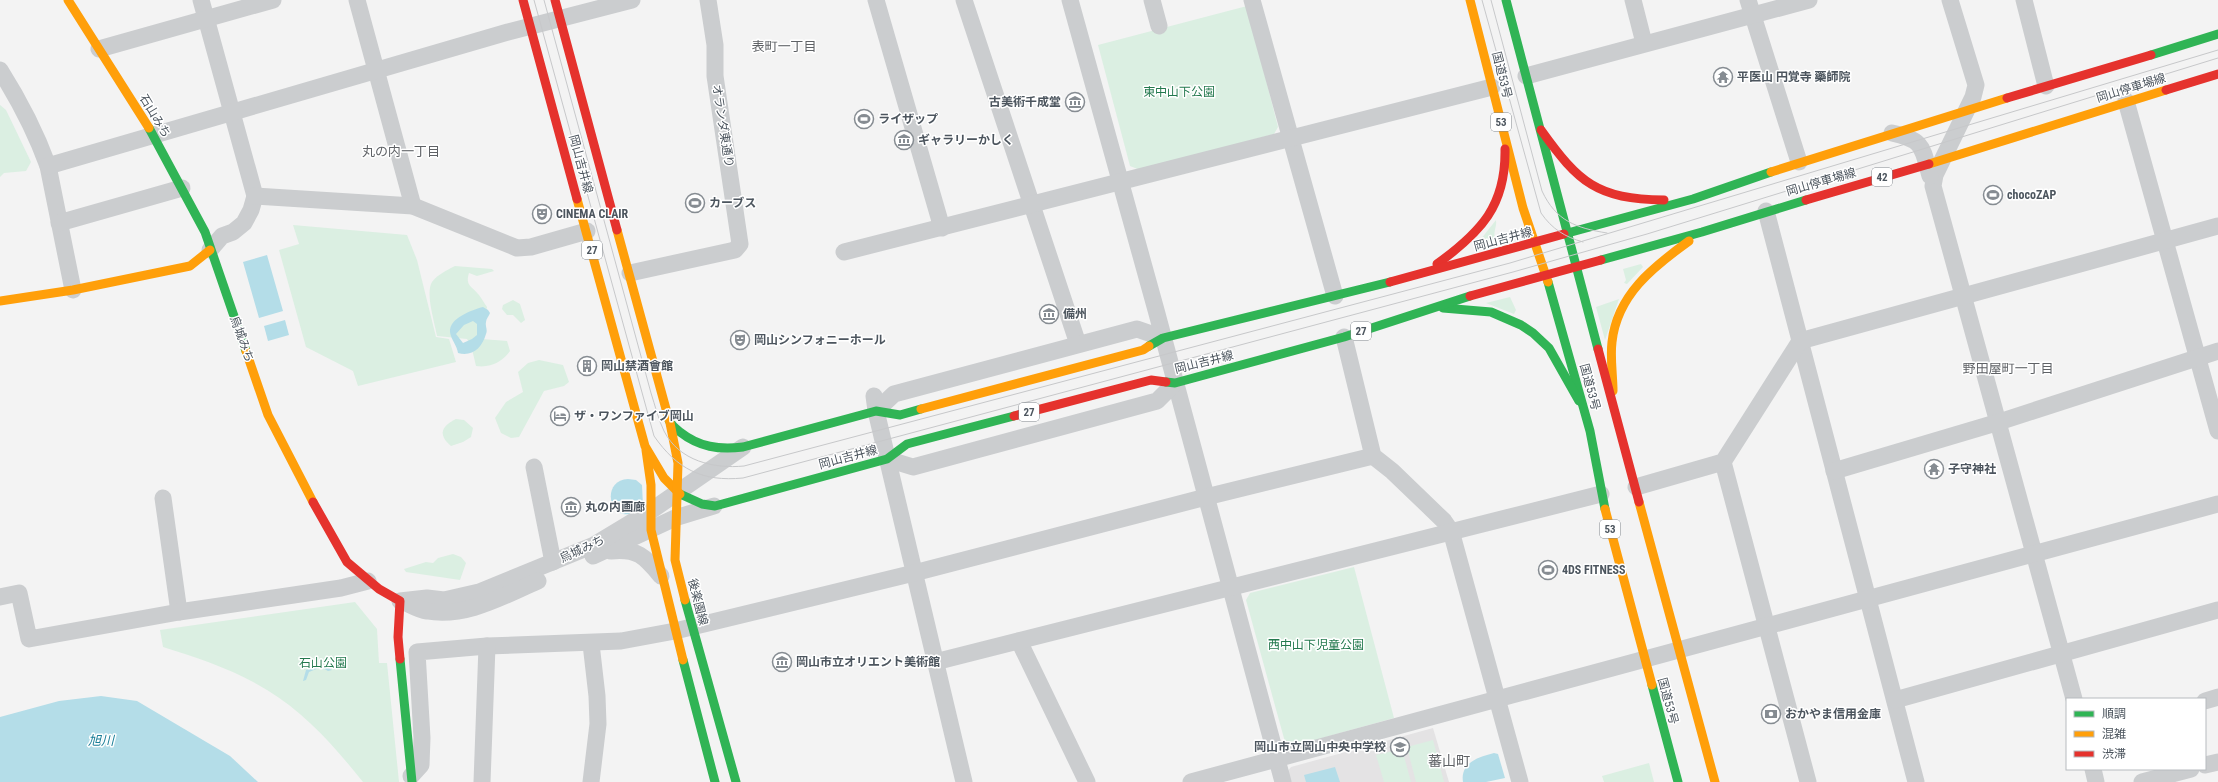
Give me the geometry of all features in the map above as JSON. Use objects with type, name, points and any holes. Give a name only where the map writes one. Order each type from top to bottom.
[{"type":"main road","name":"石山みち","points":[[68,0],[154,136],[205,232],[210,250]]},
{"type":"main road","name":"岡山吉井線","points":[[523,0],[645,446],[656,469],[677,492],[688,500],[700,505],[715,506],[887,459],[907,444],[1151,380],[1175,383],[1344,337],[1437,308],[1462,298],[1546,276]]},
{"type":"main road","name":"岡山吉井線","points":[[555,0],[670,423],[693,442],[707,447],[724,450],[743,447],[875,404],[900,415],[1143,350],[1164,338],[1335,296],[1567,234]]},
{"type":"main road","name":"国道53号","points":[[1470,0],[1523,208],[1557,309],[1590,431],[1601,494],[1678,782]]},
{"type":"main road","name":"国道53号","points":[[1506,0],[1567,234],[1715,782]]},
{"type":"main road","name":"岡山停車場線","points":[[1567,234],[1694,199],[1799,162],[2218,34]]},
{"type":"main road","name":"岡山停車場線","points":[[1546,276],[1702,232],[1766,211],[1934,162],[2126,101],[2218,74]]},
{"type":"main road","points":[[1539,127],[1560,157],[1578,178],[1597,188],[1619,197],[1648,200],[1694,199]]},
{"type":"main road","points":[[1424,273],[1469,240],[1491,211],[1505,174],[1505,138]]},
{"type":"main road","name":"42","points":[[1613,404],[1612,342],[1614,326],[1627,296],[1652,267],[1702,232]]},
{"type":"main road","points":[[0,301],[73,290],[190,266],[210,250]]},
{"type":"main road","name":"烏城みち","points":[[210,250],[268,414],[336,545],[347,562],[368,581],[400,601]]},
{"type":"main road","points":[[1437,308],[1491,312],[1521,325],[1533,333],[1549,348],[1584,411]]},
{"type":"main road","name":"後楽園線","points":[[670,423],[678,463],[675,560],[692,627],[736,782]]},
{"type":"main road","points":[[645,446],[650,474],[652,530],[661,576],[715,782]]},
{"type":"main road","points":[[400,601],[398,636],[411,779]]},
{"type":"street","points":[[201,0],[255,196],[252,210],[244,224],[233,232],[222,236],[210,250]]},
{"type":"street","points":[[99,49],[273,0]]},
{"type":"street","points":[[357,0],[413,206]]},
{"type":"street","points":[[48,166],[376,70],[531,26],[632,0]]},
{"type":"street","name":"オランダ東通り","points":[[630,273],[737,244],[715,76],[715,45],[708,0]]},
{"type":"street","points":[[876,0],[942,228]]},
{"type":"street","points":[[964,0],[1078,344]]},
{"type":"street","points":[[1070,0],[1164,338],[1283,782]]},
{"type":"street","points":[[1152,0],[1159,26]]},
{"type":"street","points":[[1252,0],[1290,140],[1335,296]]},
{"type":"street","points":[[1633,0],[1644,43]]},
{"type":"street","points":[[1526,76],[1644,43],[1750,7],[1809,0]]},
{"type":"street","points":[[1950,0],[1976,85],[1973,97],[1967,110],[1934,162],[1935,175],[1933,186],[2074,698]]},
{"type":"street","points":[[2024,0],[2046,86]]},
{"type":"street","points":[[1750,7],[1799,162]]},
{"type":"street","points":[[0,70],[19,103],[48,166],[73,290]]},
{"type":"street","points":[[844,252],[1290,140],[1492,87]]},
{"type":"street","points":[[2126,101],[2218,431]]},
{"type":"street","points":[[1892,133],[1907,136],[1917,141],[1934,162]]},
{"type":"street","points":[[59,223],[182,188]]},
{"type":"street","points":[[255,196],[413,206],[517,248],[531,247],[587,231]]},
{"type":"street","points":[[1766,211],[1869,598],[1916,782]]},
{"type":"street","points":[[1636,487],[1724,462],[1800,341],[2218,226]]},
{"type":"street","points":[[964,782],[875,404],[894,394],[1137,329],[1164,338]]},
{"type":"street","points":[[1344,337],[1373,456],[1392,471],[1444,521],[1451,531],[1520,782]]},
{"type":"street","points":[[1834,471],[1998,422],[2218,351]]},
{"type":"street","points":[[887,459],[913,467],[918,466],[1157,401],[1175,383]]},
{"type":"street","name":"烏城みち","points":[[400,601],[456,598],[479,592],[594,545],[652,510],[743,447]]},
{"type":"street","points":[[411,779],[421,765],[422,738],[417,652],[487,646],[591,644],[621,641],[675,631],[914,573],[1206,497],[1373,456]]},
{"type":"street","points":[[1724,462],[1808,782]]},
{"type":"street","points":[[534,467],[553,562]]},
{"type":"street","points":[[935,662],[1231,589],[1451,531],[1601,494]]},
{"type":"street","points":[[163,498],[179,612]]},
{"type":"street","points":[[1191,782],[2218,504]]},
{"type":"street","name":"烏城みち","points":[[400,601],[426,611],[445,613],[458,611],[494,600],[604,552],[676,518],[715,506]]},
{"type":"street","points":[[628,525],[652,530],[660,538],[675,560]]},
{"type":"street","points":[[604,552],[622,550],[640,554],[661,576]]},
{"type":"street","points":[[0,596],[19,593],[29,639],[179,612],[341,588],[368,581]]},
{"type":"street","points":[[1895,700],[2218,610]]},
{"type":"street","points":[[1019,642],[1087,782]]},
{"type":"street","points":[[591,644],[597,696],[598,724],[591,782]]},
{"type":"street","points":[[482,782],[487,646]]},
{"type":"street","points":[[2206,701],[2218,698]]},
{"type":"street","points":[[2206,765],[2218,762]]},
{"type":"street","points":[[2093,770],[2096,782]]},
{"type":"street","points":[[2142,782],[2166,772],[2183,770]]},
{"type":"street","points":[[2191,770],[2194,782]]},
{"type":"shaded area","name":"岡山市立岡山中央中学校","points":[[1433,728],[1449,782],[1290,782],[1287,772],[1291,767]]},
{"type":"green space","name":"東中山下公園","points":[[1247,6],[1278,127],[1274,134],[1140,170],[1130,166],[1098,45]]},
{"type":"green space","points":[[0,105],[6,110],[31,162],[26,171],[4,173],[0,177]]},
{"type":"green space","points":[[1496,220],[1494,234],[1495,240],[1477,244]]},
{"type":"green space","points":[[293,225],[407,235],[417,260],[436,337],[449,339],[456,362],[358,386],[353,371],[306,347],[279,250],[299,244]]},
{"type":"green space","points":[[1641,264],[1643,267],[1627,284],[1624,283],[1626,280],[1623,269]]},
{"type":"green space","points":[[455,266],[492,269],[494,271],[477,276],[469,273],[468,277],[470,286],[479,295],[487,307],[482,339],[507,341],[510,351],[500,361],[491,365],[476,366],[471,345],[467,339],[437,336],[431,308],[430,287],[432,282],[437,277]]},
{"type":"green space","points":[[1510,297],[1516,310],[1514,314],[1486,303]]},
{"type":"green space","points":[[1619,299],[1605,340],[1596,307]]},
{"type":"green space","points":[[513,300],[520,304],[525,320],[521,323],[513,315],[507,315],[502,309],[503,305]]},
{"type":"green space","points":[[539,360],[563,365],[569,382],[564,386],[544,391],[519,437],[511,438],[501,433],[495,418],[506,402],[523,392],[518,372],[528,363]]},
{"type":"green space","points":[[456,419],[464,420],[473,428],[471,437],[463,442],[451,446],[444,438],[443,431],[447,424]]},
{"type":"green space","points":[[453,554],[461,557],[466,563],[460,580],[406,572],[404,569],[426,562],[433,563],[438,558]]},
{"type":"green space","name":"西中山下児童公園","points":[[1354,567],[1394,718],[1293,746],[1285,742],[1246,600],[1250,593]]},
{"type":"green space","name":"石山公園","points":[[355,602],[377,629],[379,663],[387,663],[399,782],[363,782],[342,756],[319,732],[281,699],[242,676],[203,660],[163,647],[160,630]]},
{"type":"green space","points":[[1433,740],[1444,782],[1416,782],[1407,747]]},
{"type":"green space","points":[[1402,749],[1411,782],[1384,782],[1376,755]]},
{"type":"green space","points":[[1649,763],[1654,782],[1604,782],[1602,776]]},
{"type":"water","points":[[267,255],[283,311],[259,318],[243,262]]},
{"type":"water","points":[[483,307],[490,313],[486,321],[487,331],[482,343],[476,350],[468,354],[458,353],[450,332],[453,323],[462,315]],"holes":[[[473,321],[477,324],[477,335],[463,343],[456,334],[464,325]]]},
{"type":"water","points":[[285,320],[289,335],[268,341],[264,326]]},
{"type":"water","points":[[628,479],[636,480],[642,485],[643,506],[629,514],[622,514],[616,510],[613,505],[611,492],[614,485],[620,481]]},
{"type":"water","points":[[313,660],[315,666],[321,664],[332,670],[328,671],[321,667],[309,672],[306,680],[303,681],[306,670],[312,667],[310,661]]},
{"type":"water","name":"旭川","points":[[101,696],[137,701],[230,756],[258,782],[0,782],[0,717],[59,701]]},
{"type":"water","points":[[1494,753],[1498,754],[1505,778],[1486,782],[1463,782],[1464,770],[1471,762]]},
{"type":"water","points":[[1335,767],[1340,782],[1306,782],[1304,775]]},
{"type":"tram line","points":[[534,0],[654,436],[681,465],[703,475],[728,479],[743,478],[1513,272],[1647,234],[2218,58]]},
{"type":"tram line","points":[[544,0],[658,417],[664,431],[679,450],[698,461],[733,467],[744,466],[1510,263],[2218,50]]},
{"type":"tram line","points":[[1482,0],[1541,213],[1545,219],[1559,232],[1570,238],[1583,242]]},
{"type":"tram line","points":[[1491,0],[1542,191],[1554,210],[1568,221],[1586,229],[1607,233]]},
{"type":"traffic: fast","points":[[1506,0],[1598,349]]},
{"type":"traffic: fast","points":[[2151,55],[2218,34]]},
{"type":"traffic: fast","points":[[149,128],[205,232],[246,351]]},
{"type":"traffic: fast","points":[[1564,234],[1693,199],[1771,172]]},
{"type":"traffic: fast","points":[[1601,260],[1702,232],[1806,200]]},
{"type":"traffic: fast","points":[[1149,346],[1163,338],[1390,282]]},
{"type":"traffic: fast","points":[[1548,282],[1590,431],[1605,509]]},
{"type":"traffic: fast","points":[[1166,382],[1175,383],[1344,337],[1470,296]]},
{"type":"traffic: fast","points":[[1443,308],[1491,312],[1521,325],[1533,333],[1549,348],[1579,401]]},
{"type":"traffic: fast","points":[[669,420],[677,430],[694,441],[718,448],[734,448],[743,447],[876,411],[900,415],[921,409]]},
{"type":"traffic: fast","points":[[680,494],[702,504],[715,506],[887,459],[907,444],[1014,416]]},
{"type":"traffic: fast","points":[[685,600],[736,782]]},
{"type":"traffic: fast","points":[[400,659],[412,782]]},
{"type":"traffic: fast","points":[[683,660],[715,782]]},
{"type":"traffic: fast","points":[[1652,685],[1678,782]]},
{"type":"traffic: slow","points":[[68,0],[149,128]]},
{"type":"traffic: slow","points":[[1470,0],[1523,208],[1548,282]]},
{"type":"traffic: slow","points":[[1929,164],[2166,90]]},
{"type":"traffic: slow","points":[[1771,172],[2007,98]]},
{"type":"traffic: slow","points":[[577,199],[645,446],[664,478],[680,494]]},
{"type":"traffic: slow","points":[[617,230],[669,420]]},
{"type":"traffic: slow","points":[[1613,391],[1611,348],[1615,325],[1621,310],[1629,296],[1650,272],[1689,241]]},
{"type":"traffic: slow","points":[[0,301],[73,290],[190,266],[210,250]]},
{"type":"traffic: slow","points":[[921,409],[1143,350],[1149,346]]},
{"type":"traffic: slow","points":[[246,351],[268,415],[313,502]]},
{"type":"traffic: slow","points":[[670,423],[678,463],[675,560],[685,600]]},
{"type":"traffic: slow","points":[[646,450],[651,485],[651,530],[683,660]]},
{"type":"traffic: slow","points":[[1639,502],[1715,782]]},
{"type":"traffic: slow","points":[[1605,509],[1652,685]]},
{"type":"traffic: jam","points":[[523,0],[577,199]]},
{"type":"traffic: jam","points":[[555,0],[617,230]]},
{"type":"traffic: jam","points":[[2007,98],[2151,55]]},
{"type":"traffic: jam","points":[[2166,90],[2218,74]]},
{"type":"traffic: jam","points":[[1541,130],[1567,163],[1579,175],[1592,184],[1606,191],[1622,196],[1664,200]]},
{"type":"traffic: jam","points":[[1437,264],[1466,241],[1488,216],[1496,202],[1501,187],[1505,149]]},
{"type":"traffic: jam","points":[[1806,200],[1929,164]]},
{"type":"traffic: jam","points":[[1390,282],[1564,234]]},
{"type":"traffic: jam","points":[[1470,296],[1601,260]]},
{"type":"traffic: jam","points":[[1598,349],[1639,502]]},
{"type":"traffic: jam","points":[[1014,416],[1151,380],[1166,382]]},
{"type":"traffic: jam","points":[[313,502],[347,562],[379,589],[400,601],[398,637],[400,659]]},
{"type":"place","name":"平医山 円覚寺 藥師院","points":[[1723,77]]},
{"type":"place","name":"古美術千成堂","points":[[1075,102]]},
{"type":"place","name":"ライザップ","points":[[864,119]]},
{"type":"place","name":"ギャラリーかしく","points":[[904,140]]},
{"type":"place","name":"chocoZAP","points":[[1993,195]]},
{"type":"place","name":"カーブス","points":[[695,203]]},
{"type":"place","name":"CINEMA CLAIR","points":[[542,214]]},
{"type":"place","name":"備州","points":[[1049,314]]},
{"type":"place","name":"岡山シンフォニーホール","points":[[740,340]]},
{"type":"place","name":"岡山禁酒會館","points":[[587,366]]},
{"type":"place","name":"ザ・ワンファイブ岡山","points":[[560,416]]},
{"type":"place","name":"子守神社","points":[[1934,469]]},
{"type":"place","name":"丸の内画廊","points":[[571,507]]},
{"type":"place","name":"4DS FITNESS","points":[[1548,570]]},
{"type":"place","name":"岡山市立オリエント美術館","points":[[782,662]]},
{"type":"place","name":"おかやま信用金庫","points":[[1771,714]]},
{"type":"place","name":"岡山市立岡山中央中学校","points":[[1400,747]]},
{"type":"district","name":"表町一丁目","points":[[784,46]]},
{"type":"district","name":"丸の内一丁目","points":[[401,151]]},
{"type":"district","name":"野田屋町一丁目","points":[[2008,368]]},
{"type":"district","name":"蕃山町","points":[[1449,761]]}]
